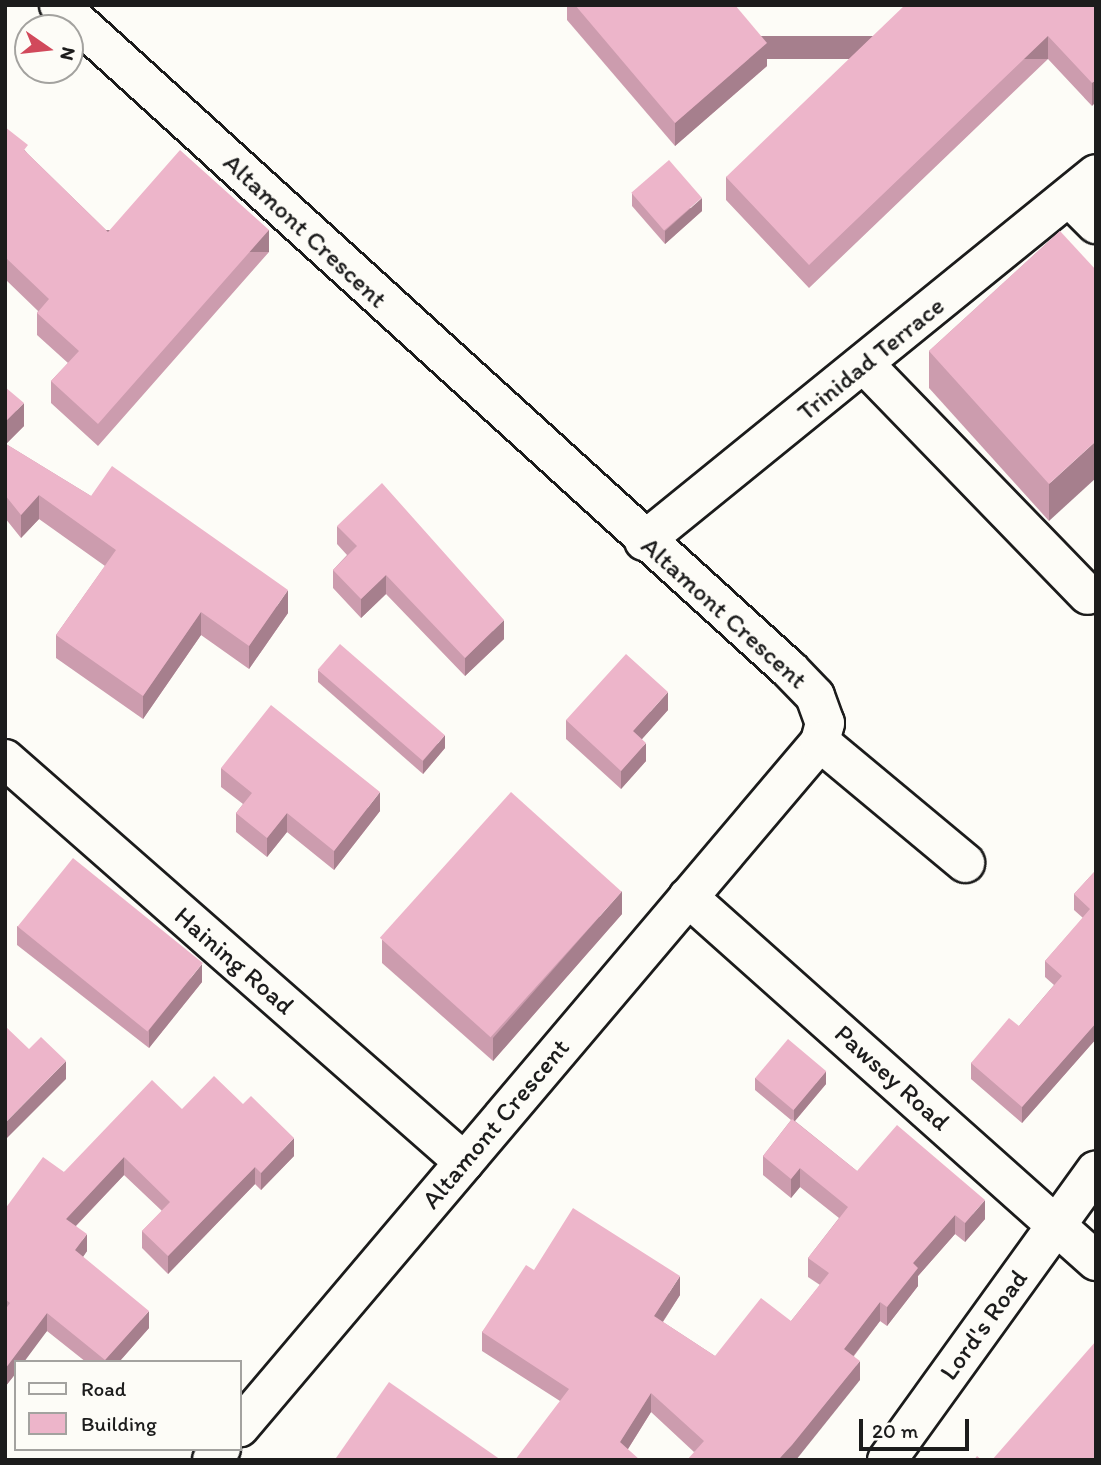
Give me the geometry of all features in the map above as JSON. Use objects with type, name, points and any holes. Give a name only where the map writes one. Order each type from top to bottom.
[{"type":"street","name":"Altamont Crescent","points":[[59,5],[815,696],[825,723],[820,742],[242,1425]]},
{"type":"street","name":"Trinidad Terrace","points":[[644,541],[864,365],[1087,199]]},
{"type":"street","points":[[864,365],[1088,595]]},
{"type":"street","points":[[820,742],[965,863]]},
{"type":"street","name":"Haining Road","points":[[5,759],[464,1163]]},
{"type":"street","name":"Pawsey Road","points":[[688,897],[1096,1261]]},
{"type":"street","name":"Lord's Road","points":[[887,1460],[1096,1170]]},
{"type":"building","points":[[575,5],[735,5],[767,43],[675,123]]},
{"type":"building","points":[[905,5],[1096,5],[1096,79],[1092,83],[1048,36],[809,265],[726,177]]},
{"type":"building","points":[[5,127],[28,145],[24,150],[108,232],[180,150],[269,230],[98,424],[51,381],[79,351],[37,313],[49,299],[5,257]]},
{"type":"building","points":[[669,160],[702,198],[664,231],[631,193]]},
{"type":"building","points":[[1060,231],[1096,270],[1096,441],[1049,484],[929,351]]},
{"type":"building","points":[[5,387],[24,403],[5,422]]},
{"type":"building","points":[[6,444],[91,496],[112,466],[288,590],[249,646],[201,612],[143,696],[56,635],[116,550],[39,495],[21,515],[5,495]]},
{"type":"building","points":[[382,483],[504,620],[465,658],[386,575],[361,599],[333,570],[357,546],[337,526]]},
{"type":"building","points":[[340,644],[445,735],[423,761],[318,670]]},
{"type":"building","points":[[626,654],[668,692],[633,731],[646,743],[621,771],[566,720]]},
{"type":"building","points":[[271,705],[380,792],[334,851],[287,813],[267,838],[236,813],[252,793],[221,768]]},
{"type":"building","points":[[511,792],[622,892],[491,1037],[380,938]]},
{"type":"building","points":[[73,858],[203,963],[147,1031],[18,926]]},
{"type":"building","points":[[1096,870],[1096,1023],[1022,1107],[971,1063],[1009,1018],[1019,1026],[1062,976],[1045,961],[1090,909],[1074,894]]},
{"type":"building","points":[[5,1026],[29,1049],[41,1037],[66,1061],[5,1123]]},
{"type":"building","points":[[788,1039],[826,1071],[794,1110],[755,1078]]},
{"type":"building","points":[[214,1076],[243,1104],[251,1096],[294,1138],[261,1173],[255,1167],[168,1256],[142,1231],[170,1202],[124,1157],[66,1219],[87,1234],[75,1250],[149,1311],[105,1360],[47,1313],[5,1369],[5,1310],[10,1303],[5,1299],[5,1209],[43,1157],[64,1172],[152,1080],[182,1109]]},
{"type":"building","points":[[792,1119],[857,1171],[897,1125],[985,1200],[965,1223],[955,1215],[913,1263],[918,1268],[887,1307],[880,1302],[844,1349],[860,1361],[778,1460],[687,1460],[704,1441],[651,1393],[620,1442],[640,1460],[515,1460],[569,1389],[482,1332],[526,1265],[534,1270],[573,1208],[680,1276],[654,1316],[715,1356],[761,1298],[791,1321],[829,1273],[808,1258],[848,1207],[800,1168],[791,1179],[763,1156]]},
{"type":"building","points":[[1096,1341],[1096,1460],[992,1460]]},
{"type":"building","points":[[389,1382],[501,1460],[338,1460],[336,1458]]}]
